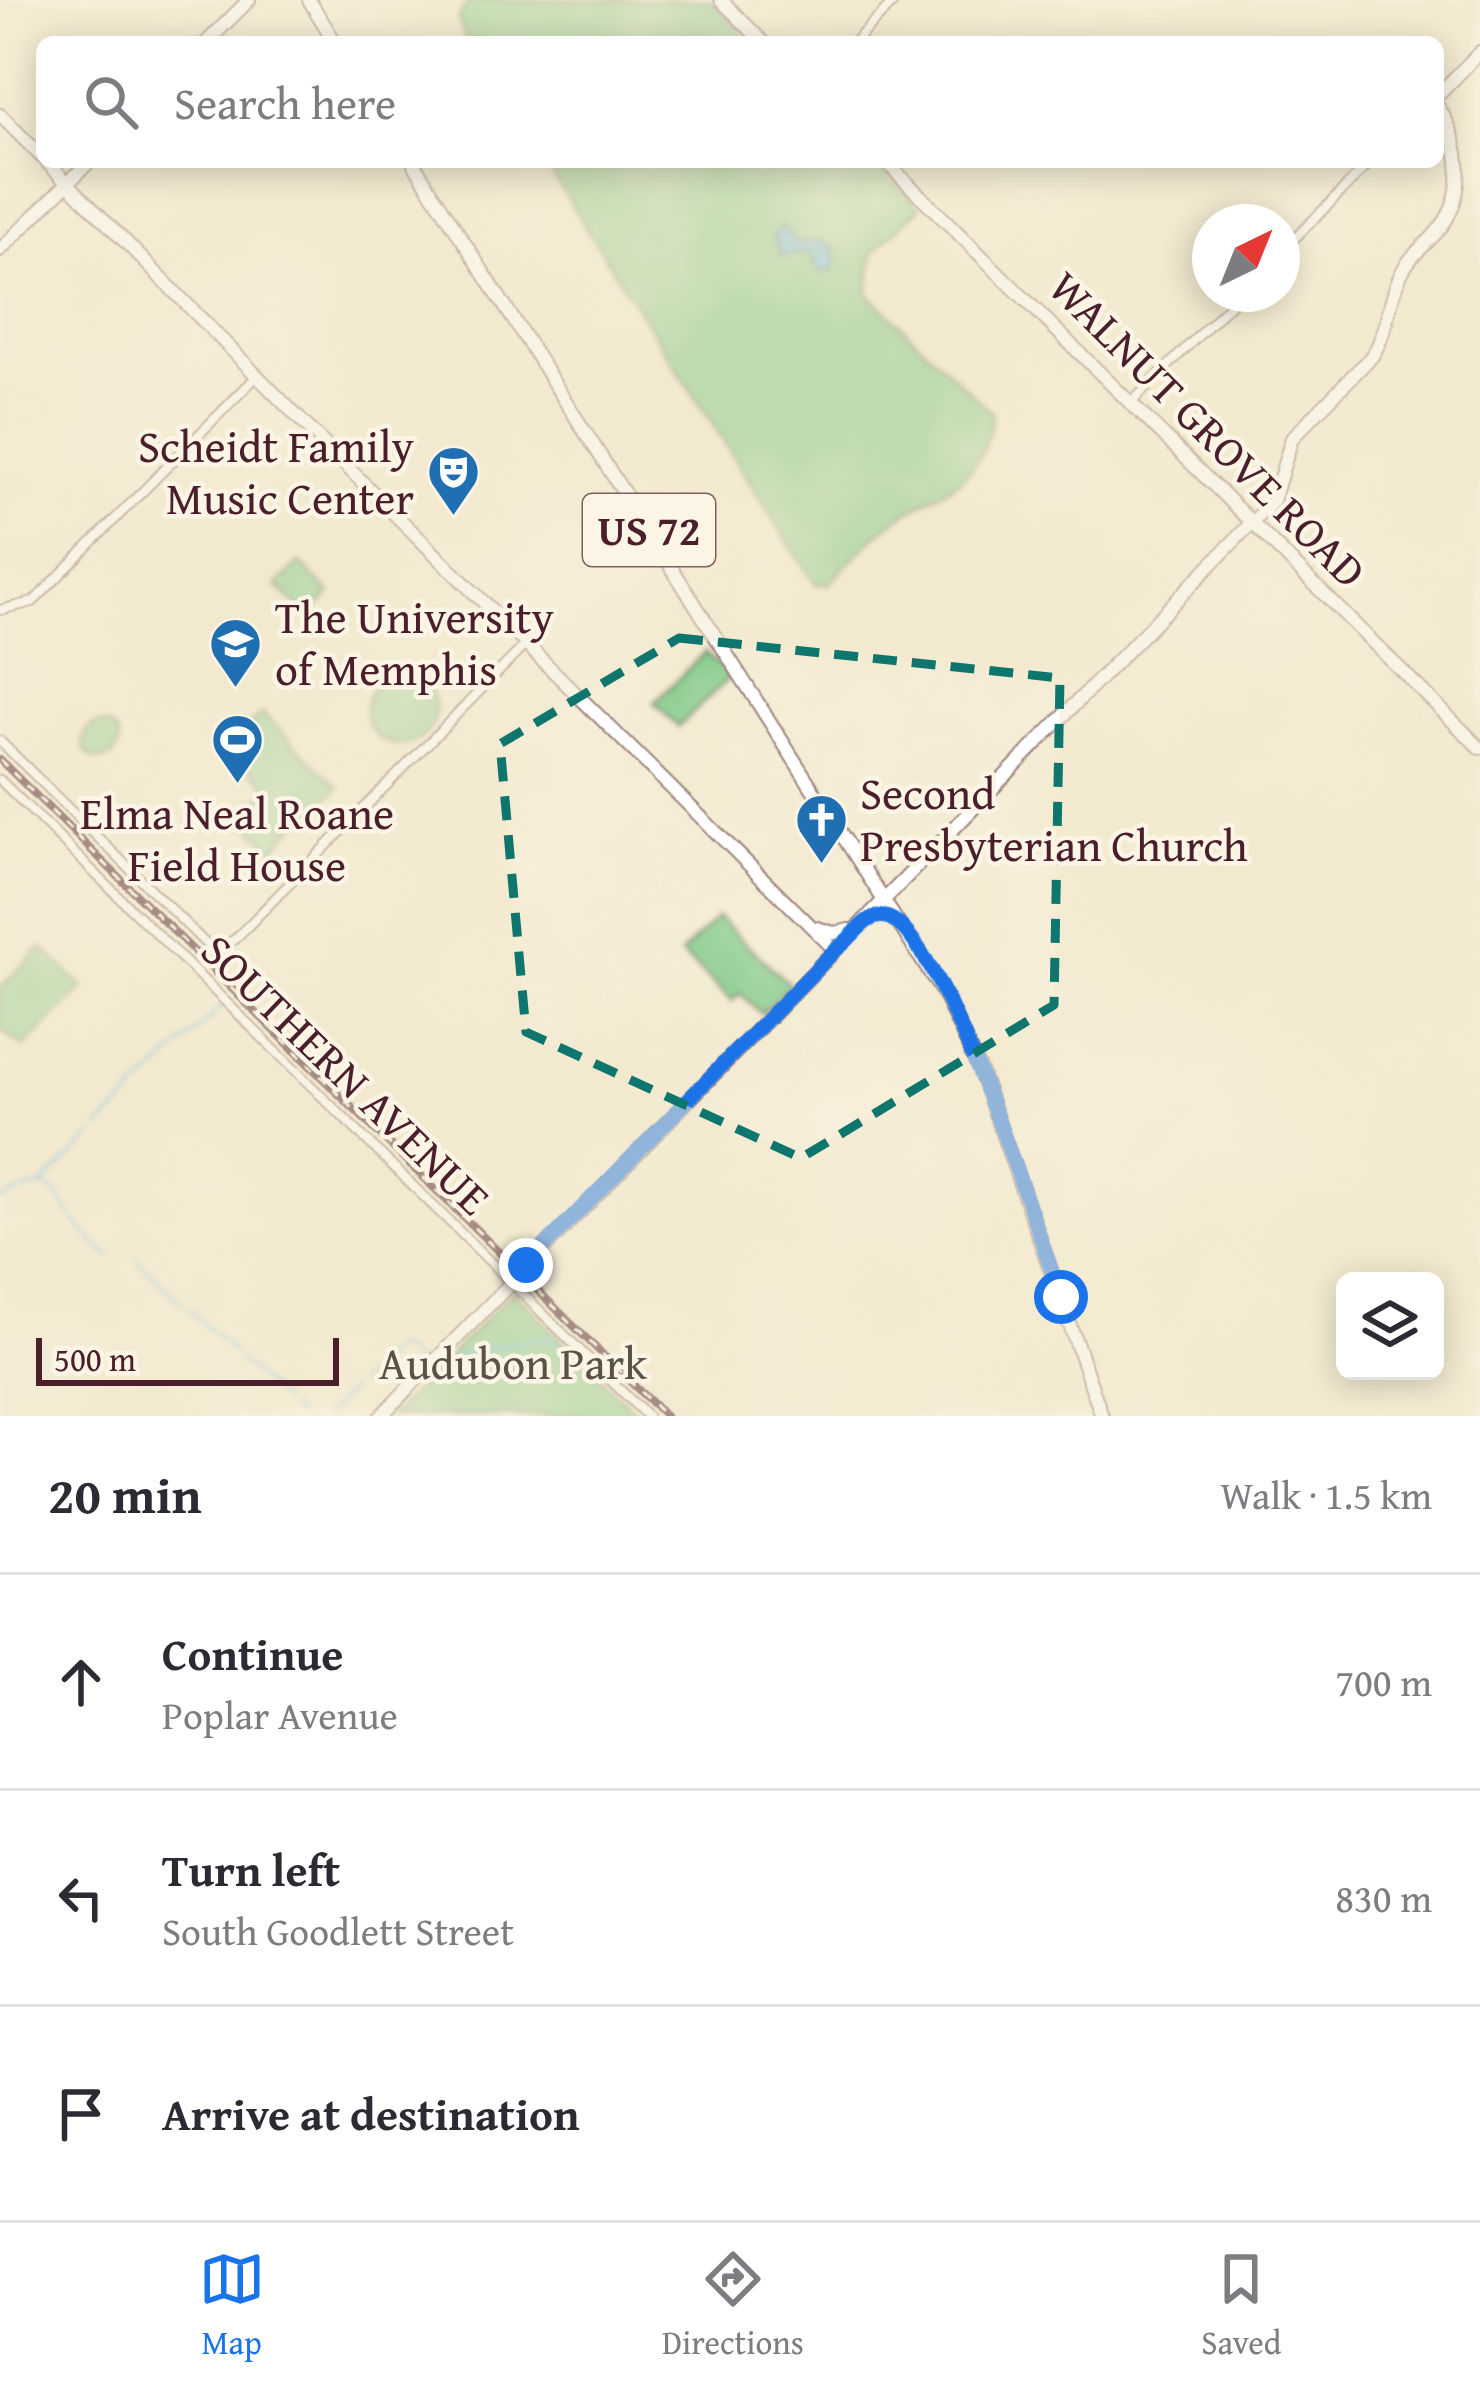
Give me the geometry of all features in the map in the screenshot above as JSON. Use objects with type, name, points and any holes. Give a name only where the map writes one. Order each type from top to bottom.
[{"type":"main road","points":[[213,36],[249,0]]},
{"type":"main road","points":[[309,0],[331,36]]},
{"type":"main road","points":[[721,0],[757,36]]},
{"type":"main road","points":[[1444,89],[1480,52]]},
{"type":"main road","points":[[0,116],[36,152]]},
{"type":"main road","points":[[380,1416],[1252,524],[1279,488],[1292,438],[1372,356],[1404,268],[1451,210],[1459,171],[1444,125]]},
{"type":"main road","points":[[52,168],[835,950]]},
{"type":"main road","points":[[0,250],[83,168]]},
{"type":"main road","name":"US 72","points":[[416,168],[945,997],[980,1071],[1102,1416]]},
{"type":"main road","name":"WALNUT GROVE ROAD","points":[[892,168],[1480,748]]},
{"type":"main road","points":[[835,950],[876,902],[885,899]]},
{"type":"main road","points":[[870,918],[884,916],[901,924]]},
{"type":"main road","points":[[806,921],[828,932],[849,930]]},
{"type":"street","points":[[860,36],[896,0]]},
{"type":"street","points":[[1300,233],[1365,168]]},
{"type":"street","points":[[1131,404],[1222,312]]},
{"type":"street","points":[[0,610],[33,602],[259,374]]},
{"type":"street","points":[[0,741],[208,946],[218,950],[230,944],[528,642]]},
{"type":"street","name":"SOUTHERN AVENUE","points":[[0,780],[646,1416]]},
{"type":"highlighted area","points":[[679,638],[1060,678],[1054,1005],[801,1158],[526,1032],[500,744]]},
{"type":"green space","points":[[470,0],[710,0],[747,36],[465,36],[458,19]]},
{"type":"green space","points":[[548,168],[881,168],[920,207],[874,252],[868,293],[992,413],[987,436],[980,454],[960,479],[889,525],[830,583],[816,585]]},
{"type":"green space","points":[[300,563],[331,594],[308,616],[277,586]]},
{"type":"green space","points":[[705,652],[730,677],[678,727],[654,703]]},
{"type":"green space","points":[[400,675],[425,685],[435,710],[425,735],[400,745],[375,735],[365,710],[375,685]]},
{"type":"green space","points":[[262,713],[339,787],[306,821],[301,818],[275,849],[241,818],[269,787],[228,747]]},
{"type":"green space","points":[[101,724],[114,729],[119,742],[114,755],[101,760],[88,755],[83,742],[88,729]]},
{"type":"green space","points":[[717,917],[789,984],[762,1014],[740,993],[732,1001],[681,954]]},
{"type":"green space","points":[[42,947],[84,988],[24,1048],[0,1029],[0,988]]},
{"type":"green space","name":"Audubon Park","points":[[513,1290],[639,1416],[390,1416]]},
{"type":"water","points":[[782,226],[795,243],[820,241],[835,249],[831,272],[818,271],[812,252],[782,256],[773,236]]},
{"type":"waterway","points":[[99,1129],[222,1006]]},
{"type":"waterway","points":[[43,1185],[93,1136]]},
{"type":"waterway","points":[[0,1200],[34,1188],[49,1189],[111,1258]]},
{"type":"waterway","points":[[137,1259],[184,1304]]},
{"type":"waterway","points":[[189,1309],[233,1353]]},
{"type":"waterway","points":[[458,1355],[544,1337],[557,1341]]},
{"type":"waterway","points":[[356,1385],[394,1348],[421,1365]]},
{"type":"waterway","points":[[238,1359],[282,1402]]},
{"type":"waterway","points":[[617,1362],[621,1360]]},
{"type":"waterway","points":[[606,1368],[610,1367]]},
{"type":"waterway","points":[[324,1416],[350,1390]]},
{"type":"waterway","points":[[289,1409],[296,1416]]},
{"type":"railway","points":[[0,760],[665,1416]]},
{"type":"place","name":"Scheidt Family Music Center","points":[[453,518]]},
{"type":"place","name":"The University of Memphis","points":[[236,689]]},
{"type":"place","name":"Elma Neal Roane Field House","points":[[237,785]]},
{"type":"place","name":"Second Presbyterian Church","points":[[821,865]]},
{"type":"route","points":[[526,1265],[835,950],[870,918],[884,916],[901,924],[958,1022],[1061,1297]]}]
